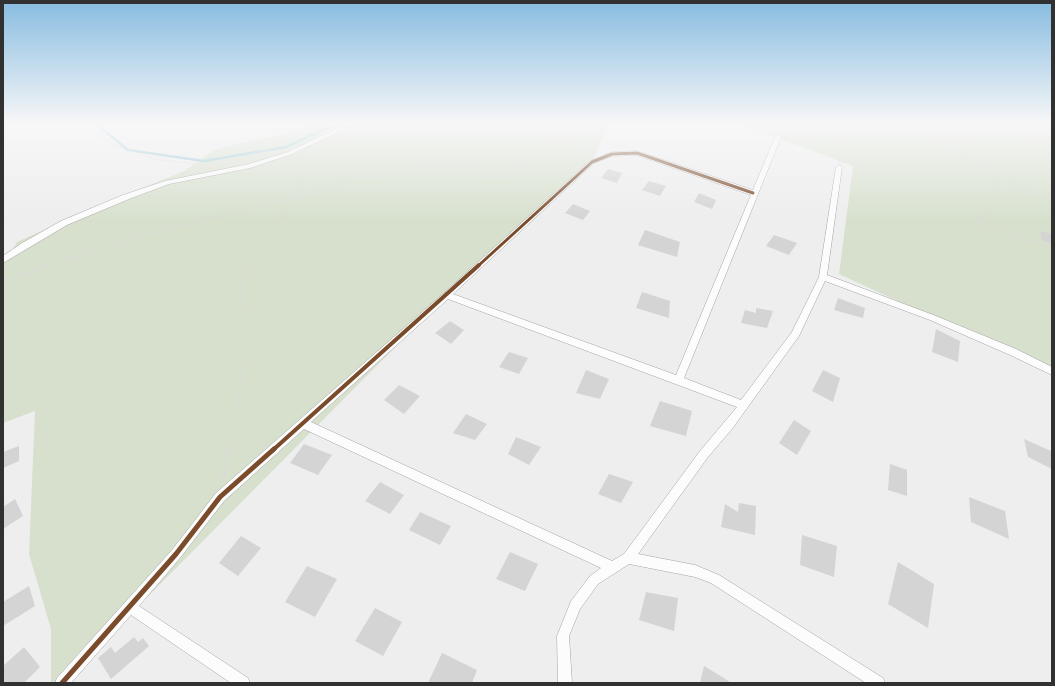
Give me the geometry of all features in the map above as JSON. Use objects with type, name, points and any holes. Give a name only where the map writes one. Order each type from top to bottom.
[{"type":"street","points":[[3,260],[25,245],[64,223],[126,197],[167,182],[250,166],[284,155]]},
{"type":"street","points":[[62,683],[176,554],[220,497],[447,295],[592,162],[609,155]]},
{"type":"street","points":[[643,155],[754,193]]},
{"type":"street","points":[[679,380],[769,155]]},
{"type":"street","points":[[565,683],[563,636],[575,605],[594,580],[628,558],[704,454],[744,405],[796,334],[823,277],[839,167]]},
{"type":"street","points":[[823,277],[933,318],[1013,352],[1052,371]]},
{"type":"street","points":[[447,295],[744,405]]},
{"type":"street","points":[[302,423],[614,568]]},
{"type":"street","points":[[628,558],[695,571],[715,579],[878,683]]},
{"type":"street","points":[[130,607],[243,683]]},
{"type":"path","points":[[142,155],[155,159],[204,165],[243,159]]},
{"type":"path","points":[[249,158],[257,155]]},
{"type":"path","points":[[220,497],[249,342],[241,287],[253,253],[299,194],[296,156],[299,155]]},
{"type":"path","points":[[3,281],[132,238],[379,174],[425,164],[475,167],[496,179],[535,155]]},
{"type":"path","points":[[839,155],[839,167]]},
{"type":"path","points":[[967,155],[972,163],[991,175],[998,185],[998,200],[990,210],[976,221],[986,226],[1052,248]]},
{"type":"path","points":[[972,155],[996,168],[1015,185],[1032,195],[1052,197]]},
{"type":"path","points":[[1036,155],[1052,188]]},
{"type":"green space","points":[[207,155],[595,155],[592,162],[447,295],[62,683],[51,683],[51,629],[29,554],[35,411],[3,423],[3,256],[11,252],[17,242],[112,200],[184,171]]},
{"type":"green space","points":[[823,155],[1052,155],[1052,372],[839,274],[853,166]]},
{"type":"building","points":[[608,169],[622,173],[617,183],[601,178]]},
{"type":"building","points":[[649,181],[666,186],[660,196],[642,190]]},
{"type":"building","points":[[699,193],[716,200],[712,209],[694,202]]},
{"type":"building","points":[[573,204],[590,211],[583,220],[565,213]]},
{"type":"building","points":[[645,230],[680,242],[677,257],[638,245]]},
{"type":"building","points":[[1040,231],[1052,234],[1052,244],[1042,240]]},
{"type":"building","points":[[774,235],[797,243],[789,255],[766,246]]},
{"type":"building","points":[[642,292],[670,301],[669,318],[636,308]]},
{"type":"building","points":[[838,298],[865,308],[863,318],[834,310]]},
{"type":"building","points":[[756,308],[773,311],[767,328],[741,323],[745,310],[756,313]]},
{"type":"building","points":[[450,321],[464,330],[451,344],[435,333]]},
{"type":"building","points":[[936,329],[960,341],[958,362],[932,352]]},
{"type":"building","points":[[509,352],[528,358],[519,374],[499,367]]},
{"type":"building","points":[[586,370],[609,379],[600,399],[576,393]]},
{"type":"building","points":[[823,370],[840,378],[833,402],[812,391]]},
{"type":"building","points":[[399,385],[420,396],[404,414],[384,400]]},
{"type":"building","points":[[660,401],[692,411],[686,436],[650,426]]},
{"type":"building","points":[[466,414],[487,424],[475,440],[453,433]]},
{"type":"building","points":[[794,420],[811,431],[797,455],[779,443]]},
{"type":"building","points":[[516,437],[541,447],[529,465],[508,454]]},
{"type":"building","points":[[1024,439],[1051,451],[1052,469],[1028,457]]},
{"type":"building","points":[[304,444],[332,455],[318,475],[290,463]]},
{"type":"building","points":[[19,446],[19,461],[3,468],[3,452]]},
{"type":"building","points":[[890,464],[907,470],[907,496],[888,490]]},
{"type":"building","points":[[609,474],[633,482],[621,503],[598,494]]},
{"type":"building","points":[[380,482],[404,495],[390,514],[365,501]]},
{"type":"building","points":[[969,497],[1005,511],[1009,539],[971,522]]},
{"type":"building","points":[[15,499],[23,516],[3,529],[3,507]]},
{"type":"building","points":[[739,503],[756,506],[755,535],[721,527],[725,504],[738,512]]},
{"type":"building","points":[[420,512],[451,526],[440,545],[409,530]]},
{"type":"building","points":[[802,535],[837,546],[834,577],[800,565]]},
{"type":"building","points":[[241,536],[261,548],[238,576],[219,563]]},
{"type":"building","points":[[510,552],[538,564],[525,591],[496,579]]},
{"type":"building","points":[[898,562],[934,584],[928,628],[888,604]]},
{"type":"building","points":[[307,566],[337,579],[315,617],[285,602]]},
{"type":"building","points":[[29,586],[35,606],[3,626],[3,602]]},
{"type":"building","points":[[646,592],[678,598],[674,631],[639,620]]},
{"type":"building","points":[[375,608],[402,622],[383,656],[355,641]]},
{"type":"building","points":[[134,637],[138,642],[143,638],[149,646],[111,679],[98,658],[111,647],[115,653]]},
{"type":"building","points":[[24,647],[40,667],[24,683],[3,683],[3,666]]},
{"type":"building","points":[[442,653],[477,670],[472,683],[428,683]]},
{"type":"building","points":[[704,666],[732,683],[700,683]]},
{"type":"waterway","points":[[163,155],[204,161],[239,155]]},
{"type":"transit line","points":[[62,683],[176,554],[220,497],[447,295],[592,162],[609,155]]},
{"type":"transit line","points":[[643,155],[753,193]]}]
